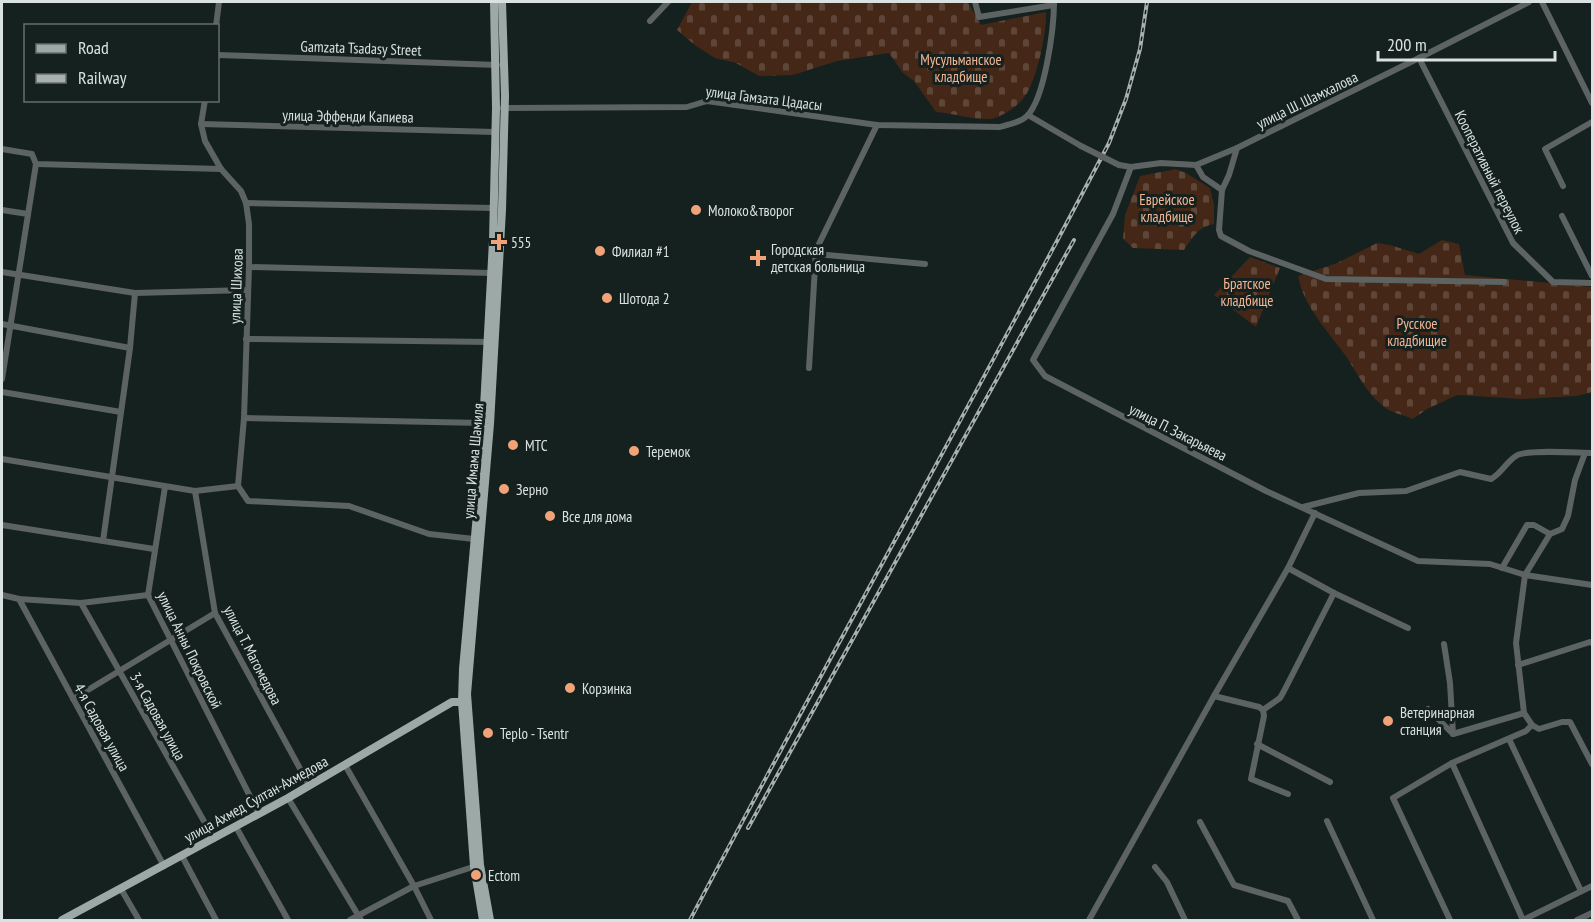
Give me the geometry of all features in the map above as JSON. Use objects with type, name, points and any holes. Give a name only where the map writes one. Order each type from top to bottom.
[{"type":"main road","name":"улица Имама Шамиля","points":[[483,921],[462,702],[482,423],[502,210],[500,108],[494,2]]},
{"type":"main road","name":"улица Имама Шамиля","points":[[490,921],[477,865],[467,694],[486,482],[495,132],[504,65],[502,2]]},
{"type":"main road","name":"улица Ахмед Султан-Ахмедова","points":[[66,920],[288,798],[452,702],[462,702]]},
{"type":"street","points":[[216,24],[219,2]]},
{"type":"street","points":[[650,21],[668,2]]},
{"type":"street","points":[[975,2],[979,17],[1054,3],[1047,64],[1028,115]]},
{"type":"street","name":"улица Ш. Шамхалова","points":[[1028,115],[1119,165],[1131,167],[1161,162],[1196,165],[1237,148],[1529,2]]},
{"type":"street","points":[[1542,2],[1593,103]]},
{"type":"street","name":"Gamzata Tsadasy Street","points":[[219,55],[504,65]]},
{"type":"street","name":"Кооперативный переулок","points":[[1419,58],[1513,243],[1553,282],[1593,283]]},
{"type":"street","name":"улица Гамзата Цадасы","points":[[500,108],[687,107],[707,100],[877,124],[1000,127],[1019,122],[1028,115]]},
{"type":"street","name":"улица Шихова","points":[[204,102],[201,124],[205,141],[221,169],[241,191],[246,203],[249,224],[243,418],[238,486]]},
{"type":"street","points":[[1563,186],[1545,149],[1593,122]]},
{"type":"street","name":"улица Эффенди Капиева","points":[[201,124],[495,132]]},
{"type":"street","points":[[809,368],[816,250],[877,124]]},
{"type":"street","points":[[1237,148],[1222,190],[1219,230],[1221,236],[1249,251],[1312,276],[1326,279],[1504,282]]},
{"type":"street","points":[[2,149],[32,154],[36,164],[2,379]]},
{"type":"street","points":[[36,164],[221,169]]},
{"type":"street","points":[[1196,165],[1203,177],[1222,190]]},
{"type":"street","name":"улица П. Закарьяева","points":[[1131,167],[1113,213],[1033,360],[1045,376],[1256,486],[1418,561],[1490,564],[1525,575],[1589,584]]},
{"type":"street","points":[[246,203],[494,208]]},
{"type":"street","points":[[2,210],[28,214]]},
{"type":"street","points":[[1562,216],[1593,276]]},
{"type":"street","points":[[816,254],[925,264]]},
{"type":"street","points":[[249,267],[491,273]]},
{"type":"street","points":[[2,272],[135,293],[248,290]]},
{"type":"street","points":[[103,541],[122,412],[135,293]]},
{"type":"street","points":[[2,324],[130,348]]},
{"type":"street","points":[[246,339],[491,342]]},
{"type":"street","points":[[2,392],[122,412]]},
{"type":"street","points":[[243,418],[482,423]]},
{"type":"street","points":[[1302,508],[1359,493],[1406,491],[1460,472],[1491,479],[1498,475],[1516,454],[1529,452],[1589,453],[1575,480],[1568,516],[1562,529],[1551,534],[1525,575],[1516,643],[1524,712],[1532,725],[1539,729],[1570,722],[1593,764]]},
{"type":"street","points":[[2,459],[195,491],[238,486],[248,501],[349,506],[429,534],[474,539]]},
{"type":"street","name":"улица Анны Покровской","points":[[165,487],[148,595],[259,814]]},
{"type":"street","name":"улица Т. Магомедова","points":[[195,491],[215,613],[309,785]]},
{"type":"street","points":[[1089,921],[1288,568],[1315,513]]},
{"type":"street","points":[[2,525],[154,549]]},
{"type":"street","points":[[1502,568],[1527,525],[1534,525],[1551,534]]},
{"type":"street","points":[[1288,568],[1408,628]]},
{"type":"street","points":[[1263,710],[1280,698],[1334,593]]},
{"type":"street","points":[[2,595],[19,599],[81,603],[148,595]]},
{"type":"street","name":"4-я Садовая улица","points":[[19,599],[164,866]]},
{"type":"street","name":"3-я Садовая улица","points":[[81,603],[213,839]]},
{"type":"street","points":[[73,699],[215,613]]},
{"type":"street","points":[[1518,665],[1591,642]]},
{"type":"street","points":[[1444,644],[1450,683],[1453,734]]},
{"type":"street","points":[[1214,696],[1263,710]]},
{"type":"street","points":[[1428,709],[1453,734]]},
{"type":"street","points":[[1263,710],[1264,716],[1251,779],[1288,794]]},
{"type":"street","points":[[1453,734],[1524,712]]},
{"type":"street","points":[[1450,921],[1393,798],[1410,786],[1452,764],[1526,731],[1532,725]]},
{"type":"street","points":[[1509,739],[1581,891]]},
{"type":"street","points":[[1257,744],[1330,782]]},
{"type":"street","points":[[1452,764],[1523,920],[1593,886]]},
{"type":"street","points":[[345,765],[414,886],[431,921]]},
{"type":"street","points":[[288,798],[360,918]]},
{"type":"street","points":[[1327,821],[1373,921]]},
{"type":"street","points":[[1200,822],[1234,885],[1288,901],[1298,921]]},
{"type":"street","points":[[236,827],[288,921]]},
{"type":"street","points":[[182,856],[216,921]]},
{"type":"street","points":[[350,921],[360,918],[414,886],[477,865]]},
{"type":"street","points":[[1155,867],[1167,882],[1185,921]]},
{"type":"street","points":[[121,889],[139,921]]},
{"type":"street","points":[[1577,921],[1593,913]]},
{"type":"green space","name":"Мусульманское кладбище","points":[[692,2],[968,2],[981,25],[1046,12],[1046,21],[1040,58],[1027,93],[1006,113],[995,118],[981,119],[936,112],[914,81],[903,73],[889,53],[837,61],[793,75],[759,76],[736,63],[715,58],[677,30]]},
{"type":"green space","name":"Еврейское кладбище","points":[[1176,169],[1210,188],[1214,205],[1214,224],[1200,230],[1184,250],[1133,248],[1123,239],[1125,215],[1140,176]]},
{"type":"green space","name":"Русское кладбищие","points":[[1442,240],[1459,244],[1465,275],[1592,287],[1592,392],[1577,396],[1522,399],[1457,395],[1427,409],[1413,419],[1390,410],[1377,401],[1311,308],[1298,276],[1337,263],[1377,243],[1419,254]]},
{"type":"green space","name":"Братское кладбище","points":[[1250,257],[1280,268],[1256,327],[1214,295]]},
{"type":"railway","points":[[690,920],[1109,143],[1126,99],[1140,49],[1147,2]]},
{"type":"railway","points":[[748,828],[1074,240]]},
{"type":"place","name":"Молоко&творог","points":[[696,210]]},
{"type":"place","name":"555","points":[[499,242]]},
{"type":"place","name":"Филиал #1","points":[[600,251]]},
{"type":"place","name":"Городская детская больница","points":[[758,258]]},
{"type":"place","name":"Шотода 2","points":[[607,298]]},
{"type":"place","name":"МТС","points":[[513,445]]},
{"type":"place","name":"Теремок","points":[[634,451]]},
{"type":"place","name":"Зерно","points":[[504,489]]},
{"type":"place","name":"Все для дома","points":[[550,516]]},
{"type":"place","name":"Корзинка","points":[[570,688]]},
{"type":"place","name":"Ветеринарная станция","points":[[1388,721]]},
{"type":"place","name":"Teplo - Tsentr","points":[[488,733]]},
{"type":"place","name":"Ectom","points":[[476,875]]}]
